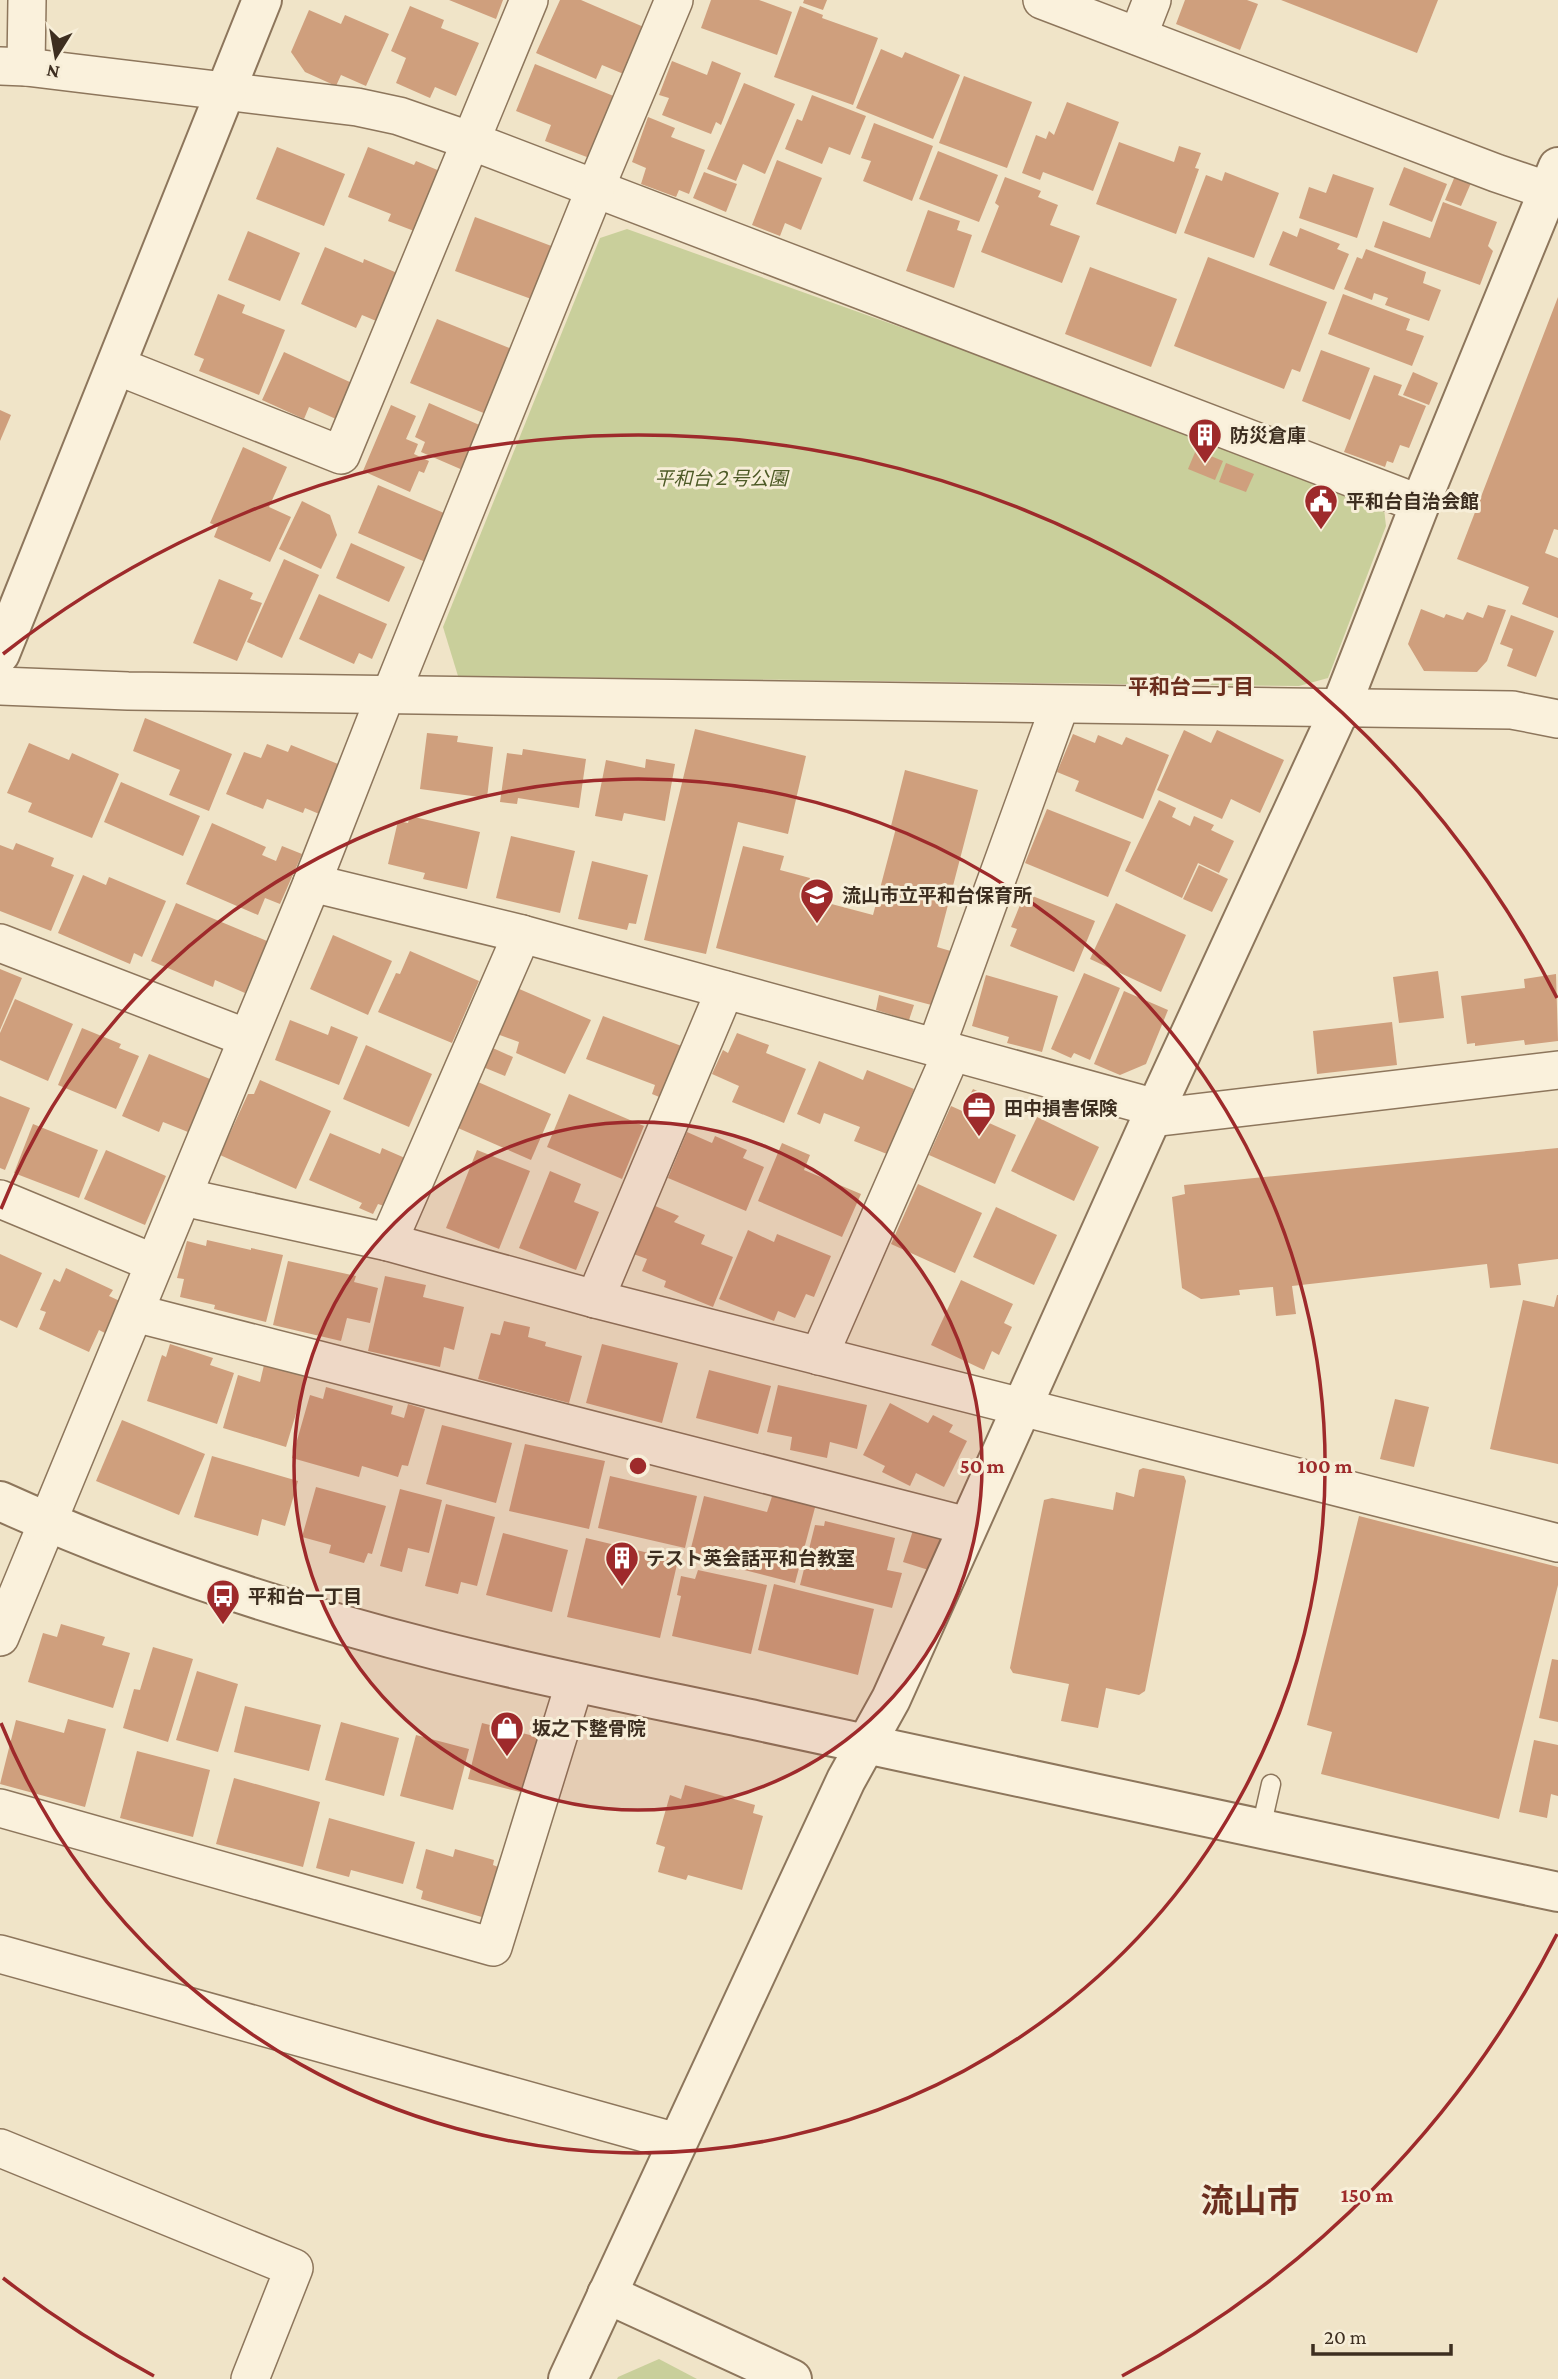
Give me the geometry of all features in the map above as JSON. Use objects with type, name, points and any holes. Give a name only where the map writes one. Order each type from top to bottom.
[{"type":"street","points":[[27,0],[13,67],[226,90],[357,107],[399,116],[471,141],[1420,504]]},
{"type":"street","points":[[0,654],[262,0]]},
{"type":"street","points":[[117,366],[341,456],[529,0]]},
{"type":"street","points":[[0,1637],[674,0]]},
{"type":"street","points":[[568,2379],[840,1793],[891,1699],[1020,1408],[1340,709],[1420,504],[1555,184],[1496,173],[1042,0]]},
{"type":"street","points":[[1138,36],[1152,0]]},
{"type":"street","points":[[0,686],[1060,705],[1511,710],[1558,719]]},
{"type":"street","points":[[819,1356],[944,1050],[1060,705]]},
{"type":"street","points":[[312,883],[522,934],[944,1050],[1154,1113],[1558,1070]]},
{"type":"street","points":[[388,1242],[522,934]]},
{"type":"street","points":[[0,943],[247,1038]]},
{"type":"street","points":[[595,1299],[725,990]]},
{"type":"street","points":[[183,1197],[388,1242],[595,1299],[1558,1543]]},
{"type":"street","points":[[0,1199],[154,1263]]},
{"type":"street","points":[[135,1313],[967,1526]]},
{"type":"street","points":[[0,1501],[47,1522],[286,1608],[436,1650],[1558,1892]]},
{"type":"street","points":[[0,1808],[493,1947],[575,1682]]},
{"type":"street","points":[[0,1954],[677,2142]]},
{"type":"street","points":[[0,2148],[294,2268],[250,2379]]},
{"type":"street","points":[[607,2294],[792,2379]]},
{"type":"lane","points":[[1261,1828],[1271,1784]]},
{"type":"green space","name":"平和台２号公園","points":[[627,229],[1383,500],[1386,526],[1328,678],[1299,686],[458,676],[443,627],[600,238]]},
{"type":"green space","points":[[659,2359],[697,2379],[617,2379],[618,2377]]},
{"type":"building","points":[[449,0],[503,0],[496,19]]},
{"type":"building","points":[[560,0],[581,0],[646,28],[626,75],[602,65],[596,79],[536,53]]},
{"type":"building","points":[[711,0],[759,0],[792,12],[777,55],[701,28]]},
{"type":"building","points":[[804,0],[827,0],[823,10],[803,3]]},
{"type":"building","points":[[1185,0],[1247,0],[1258,4],[1240,50],[1176,24]]},
{"type":"building","points":[[1281,0],[1438,0],[1417,53]]},
{"type":"building","points":[[410,6],[444,20],[441,28],[479,43],[456,96],[435,87],[430,98],[396,83],[406,58],[391,51]]},
{"type":"building","points":[[800,6],[823,15],[822,18],[878,38],[853,105],[774,77]]},
{"type":"building","points":[[309,10],[341,24],[345,15],[389,34],[366,86],[341,75],[336,86],[305,72],[291,52]]},
{"type":"building","points":[[881,49],[902,58],[905,52],[960,75],[933,139],[856,108]]},
{"type":"building","points":[[672,61],[707,75],[712,61],[741,73],[721,125],[716,122],[711,134],[662,115],[669,98],[659,95]]},
{"type":"building","points":[[535,64],[616,97],[592,159],[545,141],[551,125],[516,111]]},
{"type":"building","points":[[964,76],[1032,102],[1007,168],[939,143]]},
{"type":"building","points":[[744,83],[795,104],[765,174],[743,164],[736,181],[707,169]]},
{"type":"building","points":[[812,95],[866,116],[850,155],[829,147],[822,164],[785,149],[797,119],[802,121]]},
{"type":"building","points":[[1067,102],[1119,122],[1093,191],[1043,172],[1040,180],[1022,173],[1036,135],[1046,139],[1049,131],[1054,135]]},
{"type":"building","points":[[648,117],[675,128],[671,137],[705,150],[689,194],[679,190],[676,197],[641,184],[646,168],[632,162]]},
{"type":"building","points":[[874,123],[933,146],[912,201],[863,181],[871,161],[861,158]]},
{"type":"building","points":[[1119,142],[1174,162],[1179,146],[1201,153],[1195,168],[1199,169],[1176,234],[1096,204]]},
{"type":"building","points":[[277,147],[345,174],[324,226],[256,199]]},
{"type":"building","points":[[368,147],[414,165],[416,161],[447,174],[422,234],[388,221],[391,214],[348,197]]},
{"type":"building","points":[[938,151],[998,175],[979,222],[919,199]]},
{"type":"building","points":[[777,160],[822,178],[801,230],[785,223],[780,236],[752,225]]},
{"type":"building","points":[[1404,167],[1447,184],[1432,222],[1389,205]]},
{"type":"building","points":[[704,172],[737,184],[726,212],[693,198]]},
{"type":"building","points":[[1225,172],[1279,193],[1254,258],[1184,233],[1206,175],[1222,181]]},
{"type":"building","points":[[1333,174],[1374,188],[1357,238],[1299,218],[1309,187],[1326,193]]},
{"type":"building","points":[[1455,176],[1471,183],[1461,206],[1445,200]]},
{"type":"building","points":[[1005,177],[1041,191],[1038,197],[1058,205],[1050,225],[1080,236],[1062,283],[981,252],[999,206],[995,203]]},
{"type":"building","points":[[1443,202],[1497,222],[1488,246],[1493,251],[1480,285],[1374,247],[1383,221],[1430,238]]},
{"type":"building","points":[[928,210],[960,221],[957,230],[972,235],[954,288],[906,271]]},
{"type":"building","points":[[475,217],[554,247],[534,300],[455,271]]},
{"type":"building","points":[[1300,228],[1340,244],[1337,249],[1349,254],[1334,290],[1269,265],[1283,231],[1297,237]]},
{"type":"building","points":[[248,231],[300,253],[280,301],[228,280]]},
{"type":"building","points":[[325,247],[402,275],[381,323],[362,315],[356,328],[301,304]]},
{"type":"building","points":[[1366,249],[1426,272],[1423,283],[1441,290],[1429,321],[1385,305],[1388,298],[1374,293],[1372,300],[1344,289],[1357,257],[1362,259]]},
{"type":"building","points":[[1208,257],[1327,302],[1300,372],[1292,369],[1284,389],[1174,346]]},
{"type":"building","points":[[1090,267],[1177,299],[1151,367],[1065,334]]},
{"type":"building","points":[[218,294],[245,305],[242,313],[285,330],[259,395],[199,371],[204,359],[194,355]]},
{"type":"building","points":[[1343,294],[1410,319],[1406,330],[1424,336],[1412,366],[1328,334]]},
{"type":"building","points":[[1558,297],[1558,530],[1554,529],[1545,553],[1558,558],[1558,618],[1522,604],[1529,587],[1457,559]]},
{"type":"building","points":[[437,319],[512,349],[486,414],[410,383]]},
{"type":"building","points":[[1321,350],[1370,368],[1350,420],[1302,401]]},
{"type":"building","points":[[284,352],[352,383],[336,419],[309,407],[304,419],[262,400]]},
{"type":"building","points":[[1413,372],[1438,383],[1429,405],[1403,395]]},
{"type":"building","points":[[1374,375],[1402,385],[1398,395],[1426,406],[1409,448],[1400,445],[1393,463],[1387,461],[1385,467],[1344,452]]},
{"type":"building","points":[[429,403],[484,427],[465,471],[421,452],[425,442],[415,437]]},
{"type":"building","points":[[391,405],[416,416],[406,439],[418,444],[414,454],[429,461],[424,473],[419,471],[410,492],[363,471]]},
{"type":"building","points":[[0,410],[11,415],[0,441]]},
{"type":"building","points":[[243,447],[287,467],[269,507],[291,517],[270,562],[214,537],[218,527],[210,523]]},
{"type":"building","name":"防災倉庫","points":[[1196,450],[1223,461],[1215,480],[1188,469]]},
{"type":"building","name":"防災倉庫","points":[[1226,463],[1254,474],[1246,492],[1219,482]]},
{"type":"building","points":[[378,485],[451,516],[430,564],[358,533]]},
{"type":"building","points":[[302,501],[330,515],[337,535],[321,569],[279,549]]},
{"type":"building","points":[[351,543],[405,567],[389,602],[336,578]]},
{"type":"building","points":[[284,559],[319,575],[282,658],[247,642]]},
{"type":"building","points":[[219,579],[253,593],[250,599],[262,603],[237,661],[193,643]]},
{"type":"building","points":[[319,594],[387,624],[372,659],[359,653],[354,664],[299,639]]},
{"type":"building","points":[[1488,605],[1506,610],[1487,661],[1477,672],[1424,671],[1408,644],[1421,609],[1444,618],[1446,614],[1463,620],[1467,612],[1483,618]]},
{"type":"building","points":[[1511,615],[1554,631],[1536,677],[1507,666],[1513,649],[1500,644]]},
{"type":"building","points":[[145,718],[232,754],[209,811],[169,795],[180,770],[133,751]]},
{"type":"building","points":[[695,729],[806,756],[788,834],[738,822],[706,954],[644,940]]},
{"type":"building","points":[[1184,730],[1211,743],[1217,730],[1284,760],[1260,813],[1231,799],[1222,819],[1157,790]]},
{"type":"building","points":[[427,733],[458,736],[457,742],[493,747],[487,798],[420,789]]},
{"type":"building","points":[[1073,734],[1095,743],[1098,735],[1122,745],[1126,737],[1169,755],[1143,819],[1075,791],[1079,781],[1057,772]]},
{"type":"building","points":[[29,743],[69,760],[72,753],[119,774],[92,838],[28,812],[32,803],[7,793]]},
{"type":"building","points":[[267,744],[288,752],[291,745],[343,766],[324,816],[305,808],[303,813],[267,799],[263,809],[226,794],[244,752],[261,758]]},
{"type":"building","points":[[523,749],[586,759],[579,808],[518,798],[517,804],[500,802],[507,753],[522,755]]},
{"type":"building","points":[[646,759],[675,764],[665,821],[624,813],[622,821],[595,816],[606,760],[645,768]]},
{"type":"building","points":[[905,770],[978,790],[937,947],[954,952],[939,1007],[716,948],[743,846],[784,856],[780,870],[810,878],[805,897],[873,915],[896,828],[891,826]]},
{"type":"building","points":[[121,782],[200,816],[183,856],[104,822]]},
{"type":"building","points":[[1159,800],[1176,808],[1172,817],[1190,826],[1194,816],[1214,825],[1211,830],[1234,841],[1219,873],[1198,863],[1182,898],[1125,871]]},
{"type":"building","points":[[1047,809],[1131,842],[1108,897],[1025,863]]},
{"type":"building","points":[[410,816],[480,832],[467,889],[423,879],[425,873],[388,864],[398,821],[408,823]]},
{"type":"building","points":[[212,823],[266,847],[262,855],[276,861],[282,846],[302,854],[280,904],[265,898],[258,915],[186,884]]},
{"type":"building","points":[[511,836],[575,851],[560,913],[496,898]]},
{"type":"building","points":[[16,843],[54,858],[51,866],[74,875],[51,931],[0,911],[0,845],[13,850]]},
{"type":"building","points":[[592,861],[648,875],[636,924],[629,923],[627,930],[578,919]]},
{"type":"building","points":[[1199,865],[1228,879],[1212,912],[1183,899]]},
{"type":"building","points":[[83,875],[106,885],[109,877],[166,901],[142,957],[134,953],[130,964],[58,933]]},
{"type":"building","points":[[1025,893],[1095,921],[1074,972],[1010,946],[1017,929],[1011,927]]},
{"type":"building","points":[[176,903],[267,941],[245,993],[215,980],[213,987],[151,961]]},
{"type":"building","points":[[1116,903],[1186,935],[1161,992],[1090,959]]},
{"type":"building","points":[[333,935],[392,961],[368,1015],[310,989]]},
{"type":"building","points":[[410,951],[479,981],[452,1043],[378,1012],[396,973],[400,974]]},
{"type":"building","points":[[0,969],[22,978],[0,1030]]},
{"type":"building","points":[[1438,971],[1444,1018],[1399,1023],[1393,977]]},
{"type":"building","points":[[1084,973],[1120,988],[1090,1060],[1074,1053],[1071,1058],[1051,1049]]},
{"type":"building","points":[[1556,974],[1558,1041],[1525,1045],[1524,1040],[1475,1046],[1475,1043],[1467,1044],[1461,996],[1525,988],[1524,979]]},
{"type":"building","points":[[986,975],[1058,996],[1042,1052],[1007,1043],[1009,1037],[972,1026]]},
{"type":"building","points":[[517,988],[591,1020],[565,1074],[516,1053],[519,1042],[497,1034]]},
{"type":"building","points":[[1124,991],[1168,1010],[1146,1064],[1120,1075],[1094,1064]]},
{"type":"building","points":[[879,995],[914,1005],[909,1020],[876,1010]]},
{"type":"building","points":[[15,999],[73,1024],[48,1081],[0,1060],[0,1033]]},
{"type":"building","points":[[603,1016],[684,1047],[664,1099],[652,1094],[655,1085],[586,1059]]},
{"type":"building","points":[[290,1020],[328,1035],[331,1026],[358,1037],[339,1085],[275,1060]]},
{"type":"building","points":[[1392,1022],[1397,1065],[1317,1074],[1313,1031]]},
{"type":"building","points":[[82,1028],[121,1044],[119,1048],[139,1056],[116,1109],[58,1085]]},
{"type":"building","points":[[737,1033],[769,1045],[766,1053],[806,1069],[784,1123],[732,1102],[739,1086],[712,1074],[723,1050],[728,1053]]},
{"type":"building","points":[[366,1045],[432,1074],[409,1127],[343,1099]]},
{"type":"building","points":[[486,1045],[513,1057],[505,1076],[478,1065]]},
{"type":"building","points":[[149,1054],[210,1079],[188,1132],[163,1122],[159,1132],[122,1116]]},
{"type":"building","points":[[819,1061],[863,1080],[867,1070],[914,1089],[887,1154],[854,1141],[860,1127],[824,1113],[820,1124],[797,1114]]},
{"type":"building","points":[[260,1080],[331,1111],[296,1189],[220,1155],[248,1094],[254,1094]]},
{"type":"building","points":[[478,1082],[551,1114],[531,1160],[458,1128]]},
{"type":"building","points":[[973,1089],[992,1098],[984,1115],[964,1106]]},
{"type":"building","points":[[569,1094],[644,1126],[622,1179],[547,1147]]},
{"type":"building","points":[[0,1096],[30,1108],[5,1170],[0,1168]]},
{"type":"building","points":[[951,1106],[1016,1135],[995,1184],[929,1155]]},
{"type":"building","points":[[1037,1117],[1099,1147],[1074,1201],[1011,1171]]},
{"type":"building","points":[[33,1124],[98,1150],[79,1198],[14,1173]]},
{"type":"building","points":[[687,1132],[712,1143],[715,1136],[747,1150],[743,1158],[764,1167],[746,1211],[668,1178]]},
{"type":"building","points":[[330,1133],[380,1154],[382,1148],[405,1158],[384,1206],[378,1204],[373,1214],[359,1208],[362,1203],[309,1180]]},
{"type":"building","points":[[782,1143],[810,1155],[804,1170],[861,1194],[842,1237],[758,1201]]},
{"type":"building","points":[[1558,1148],[1558,1259],[1518,1264],[1521,1285],[1490,1288],[1487,1264],[1292,1286],[1296,1314],[1276,1316],[1273,1287],[1239,1290],[1240,1295],[1201,1299],[1182,1288],[1172,1197],[1185,1194],[1184,1185]]},
{"type":"building","points":[[106,1150],[166,1176],[145,1225],[84,1199]]},
{"type":"building","points":[[477,1150],[530,1171],[499,1249],[446,1228]]},
{"type":"building","points":[[550,1171],[581,1184],[574,1202],[599,1212],[576,1270],[519,1248]]},
{"type":"building","points":[[918,1184],[982,1213],[955,1273],[891,1244]]},
{"type":"building","points":[[648,1203],[679,1216],[674,1222],[705,1235],[701,1244],[733,1257],[713,1307],[664,1287],[666,1281],[642,1271],[647,1259],[628,1252]]},
{"type":"building","points":[[996,1207],[1057,1235],[1034,1285],[973,1257]]},
{"type":"building","points":[[748,1230],[774,1242],[777,1234],[831,1256],[814,1297],[806,1294],[795,1318],[778,1311],[774,1321],[719,1299]]},
{"type":"building","points":[[207,1240],[283,1255],[266,1322],[180,1297],[184,1279],[177,1278],[187,1241],[206,1246]]},
{"type":"building","points":[[0,1254],[42,1273],[17,1328],[0,1320]]},
{"type":"building","points":[[288,1261],[356,1276],[354,1282],[378,1288],[370,1323],[347,1318],[341,1341],[273,1325]]},
{"type":"building","points":[[66,1268],[113,1290],[109,1296],[122,1302],[107,1334],[99,1330],[89,1352],[39,1329],[46,1312],[40,1310],[54,1279],[60,1282]]},
{"type":"building","points":[[385,1276],[426,1285],[423,1297],[464,1307],[454,1350],[444,1347],[440,1367],[368,1351]]},
{"type":"building","points":[[961,1280],[1013,1304],[1004,1323],[1012,1327],[999,1355],[992,1351],[984,1370],[931,1345]]},
{"type":"building","points":[[1557,1295],[1558,1464],[1490,1449],[1523,1300],[1554,1307]]},
{"type":"building","points":[[504,1321],[530,1327],[528,1337],[546,1342],[545,1346],[582,1356],[569,1403],[478,1379],[491,1333],[500,1335]]},
{"type":"building","points":[[170,1344],[213,1358],[210,1365],[234,1373],[217,1424],[147,1401],[162,1355],[166,1357]]},
{"type":"building","points":[[602,1344],[678,1363],[662,1423],[586,1403]]},
{"type":"building","points":[[264,1365],[307,1377],[286,1447],[223,1428],[238,1375],[260,1382]]},
{"type":"building","points":[[709,1370],[771,1386],[758,1434],[696,1418]]},
{"type":"building","points":[[778,1385],[867,1405],[857,1449],[830,1442],[827,1458],[790,1450],[792,1437],[767,1432]]},
{"type":"building","points":[[326,1387],[393,1406],[391,1414],[404,1418],[408,1404],[425,1409],[408,1466],[402,1465],[398,1477],[362,1466],[359,1477],[292,1458],[310,1395],[323,1399]]},
{"type":"building","points":[[1395,1399],[1429,1407],[1414,1467],[1380,1459]]},
{"type":"building","points":[[890,1403],[928,1423],[933,1415],[953,1425],[949,1432],[967,1441],[944,1487],[916,1473],[910,1486],[882,1472],[885,1466],[863,1455]]},
{"type":"building","points":[[122,1420],[205,1454],[179,1515],[96,1481]]},
{"type":"building","points":[[442,1425],[512,1443],[496,1503],[426,1484]]},
{"type":"building","points":[[525,1444],[605,1461],[589,1529],[509,1511]]},
{"type":"building","points":[[212,1456],[298,1481],[285,1526],[262,1519],[258,1536],[194,1517]]},
{"type":"building","points":[[1143,1468],[1184,1476],[1186,1481],[1145,1691],[1139,1695],[1106,1688],[1098,1728],[1061,1721],[1069,1684],[1013,1673],[1010,1668],[1044,1500],[1052,1498],[1113,1510],[1116,1492],[1134,1497],[1139,1470]]},
{"type":"building","points":[[610,1476],[697,1496],[685,1548],[598,1528]]},
{"type":"building","points":[[316,1487],[386,1506],[372,1554],[368,1553],[364,1563],[329,1553],[331,1545],[302,1537]]},
{"type":"building","points":[[400,1489],[442,1500],[429,1553],[408,1548],[402,1572],[380,1566]]},
{"type":"building","points":[[774,1490],[817,1500],[795,1583],[689,1556],[704,1496],[767,1512]]},
{"type":"building","points":[[446,1504],[495,1517],[477,1586],[461,1582],[458,1594],[425,1586]]},
{"type":"building","points":[[1359,1516],[1558,1567],[1558,1585],[1499,1819],[1321,1774],[1332,1732],[1307,1725]]},
{"type":"building","points":[[825,1521],[895,1538],[887,1570],[902,1573],[892,1608],[800,1585],[815,1525],[824,1526]]},
{"type":"building","points":[[915,1524],[947,1533],[935,1572],[903,1562]]},
{"type":"building","points":[[503,1533],[568,1550],[552,1612],[486,1595]]},
{"type":"building","name":"テスト英会話平和台教室","points":[[586,1538],[678,1560],[660,1638],[567,1617]]},
{"type":"building","points":[[698,1570],[767,1585],[751,1654],[672,1636],[681,1596],[677,1595],[681,1576],[695,1579]]},
{"type":"building","points":[[774,1584],[874,1609],[858,1675],[758,1650]]},
{"type":"building","points":[[61,1624],[105,1637],[102,1645],[130,1653],[113,1708],[28,1682],[43,1633],[57,1637]]},
{"type":"building","points":[[153,1647],[193,1659],[168,1742],[123,1728],[134,1689],[140,1690]]},
{"type":"building","points":[[1552,1659],[1558,1660],[1558,1722],[1539,1718]]},
{"type":"building","points":[[197,1671],[238,1684],[218,1752],[176,1740]]},
{"type":"building","points":[[245,1706],[321,1725],[309,1771],[234,1752]]},
{"type":"building","points":[[68,1719],[106,1729],[85,1807],[0,1784],[16,1720],[64,1733]]},
{"type":"building","points":[[341,1722],[399,1738],[384,1796],[325,1780]]},
{"type":"building","points":[[482,1723],[546,1739],[532,1795],[468,1779]]},
{"type":"building","points":[[416,1735],[469,1749],[453,1810],[400,1796]]},
{"type":"building","points":[[1534,1740],[1558,1745],[1558,1796],[1551,1794],[1547,1818],[1519,1812]]},
{"type":"building","points":[[137,1751],[210,1770],[193,1837],[120,1818]]},
{"type":"building","points":[[234,1778],[320,1802],[303,1867],[216,1844]]},
{"type":"building","points":[[685,1785],[755,1805],[753,1813],[763,1816],[742,1890],[688,1875],[686,1880],[658,1872],[665,1847],[656,1844],[670,1795],[681,1799]]},
{"type":"building","points":[[329,1818],[415,1842],[403,1884],[351,1870],[349,1877],[316,1868]]},
{"type":"building","points":[[426,1849],[453,1857],[455,1849],[494,1860],[493,1865],[506,1870],[492,1920],[421,1899],[423,1891],[416,1888]]},
{"type":"place","name":"防災倉庫","points":[[1205,465]]},
{"type":"place","name":"平和台自治会館","points":[[1321,531]]},
{"type":"place","name":"流山市立平和台保育所","points":[[817,925]]},
{"type":"place","name":"田中損害保険","points":[[979,1138]]},
{"type":"place","name":"テスト英会話平和台教室","points":[[622,1588]]},
{"type":"place","name":"平和台一丁目","points":[[223,1626]]},
{"type":"place","name":"坂之下整骨院","points":[[507,1758]]},
{"type":"district","name":"平和台二丁目","points":[[1191,687]]},
{"type":"district","name":"流山市","points":[[1250,2200]]}]
